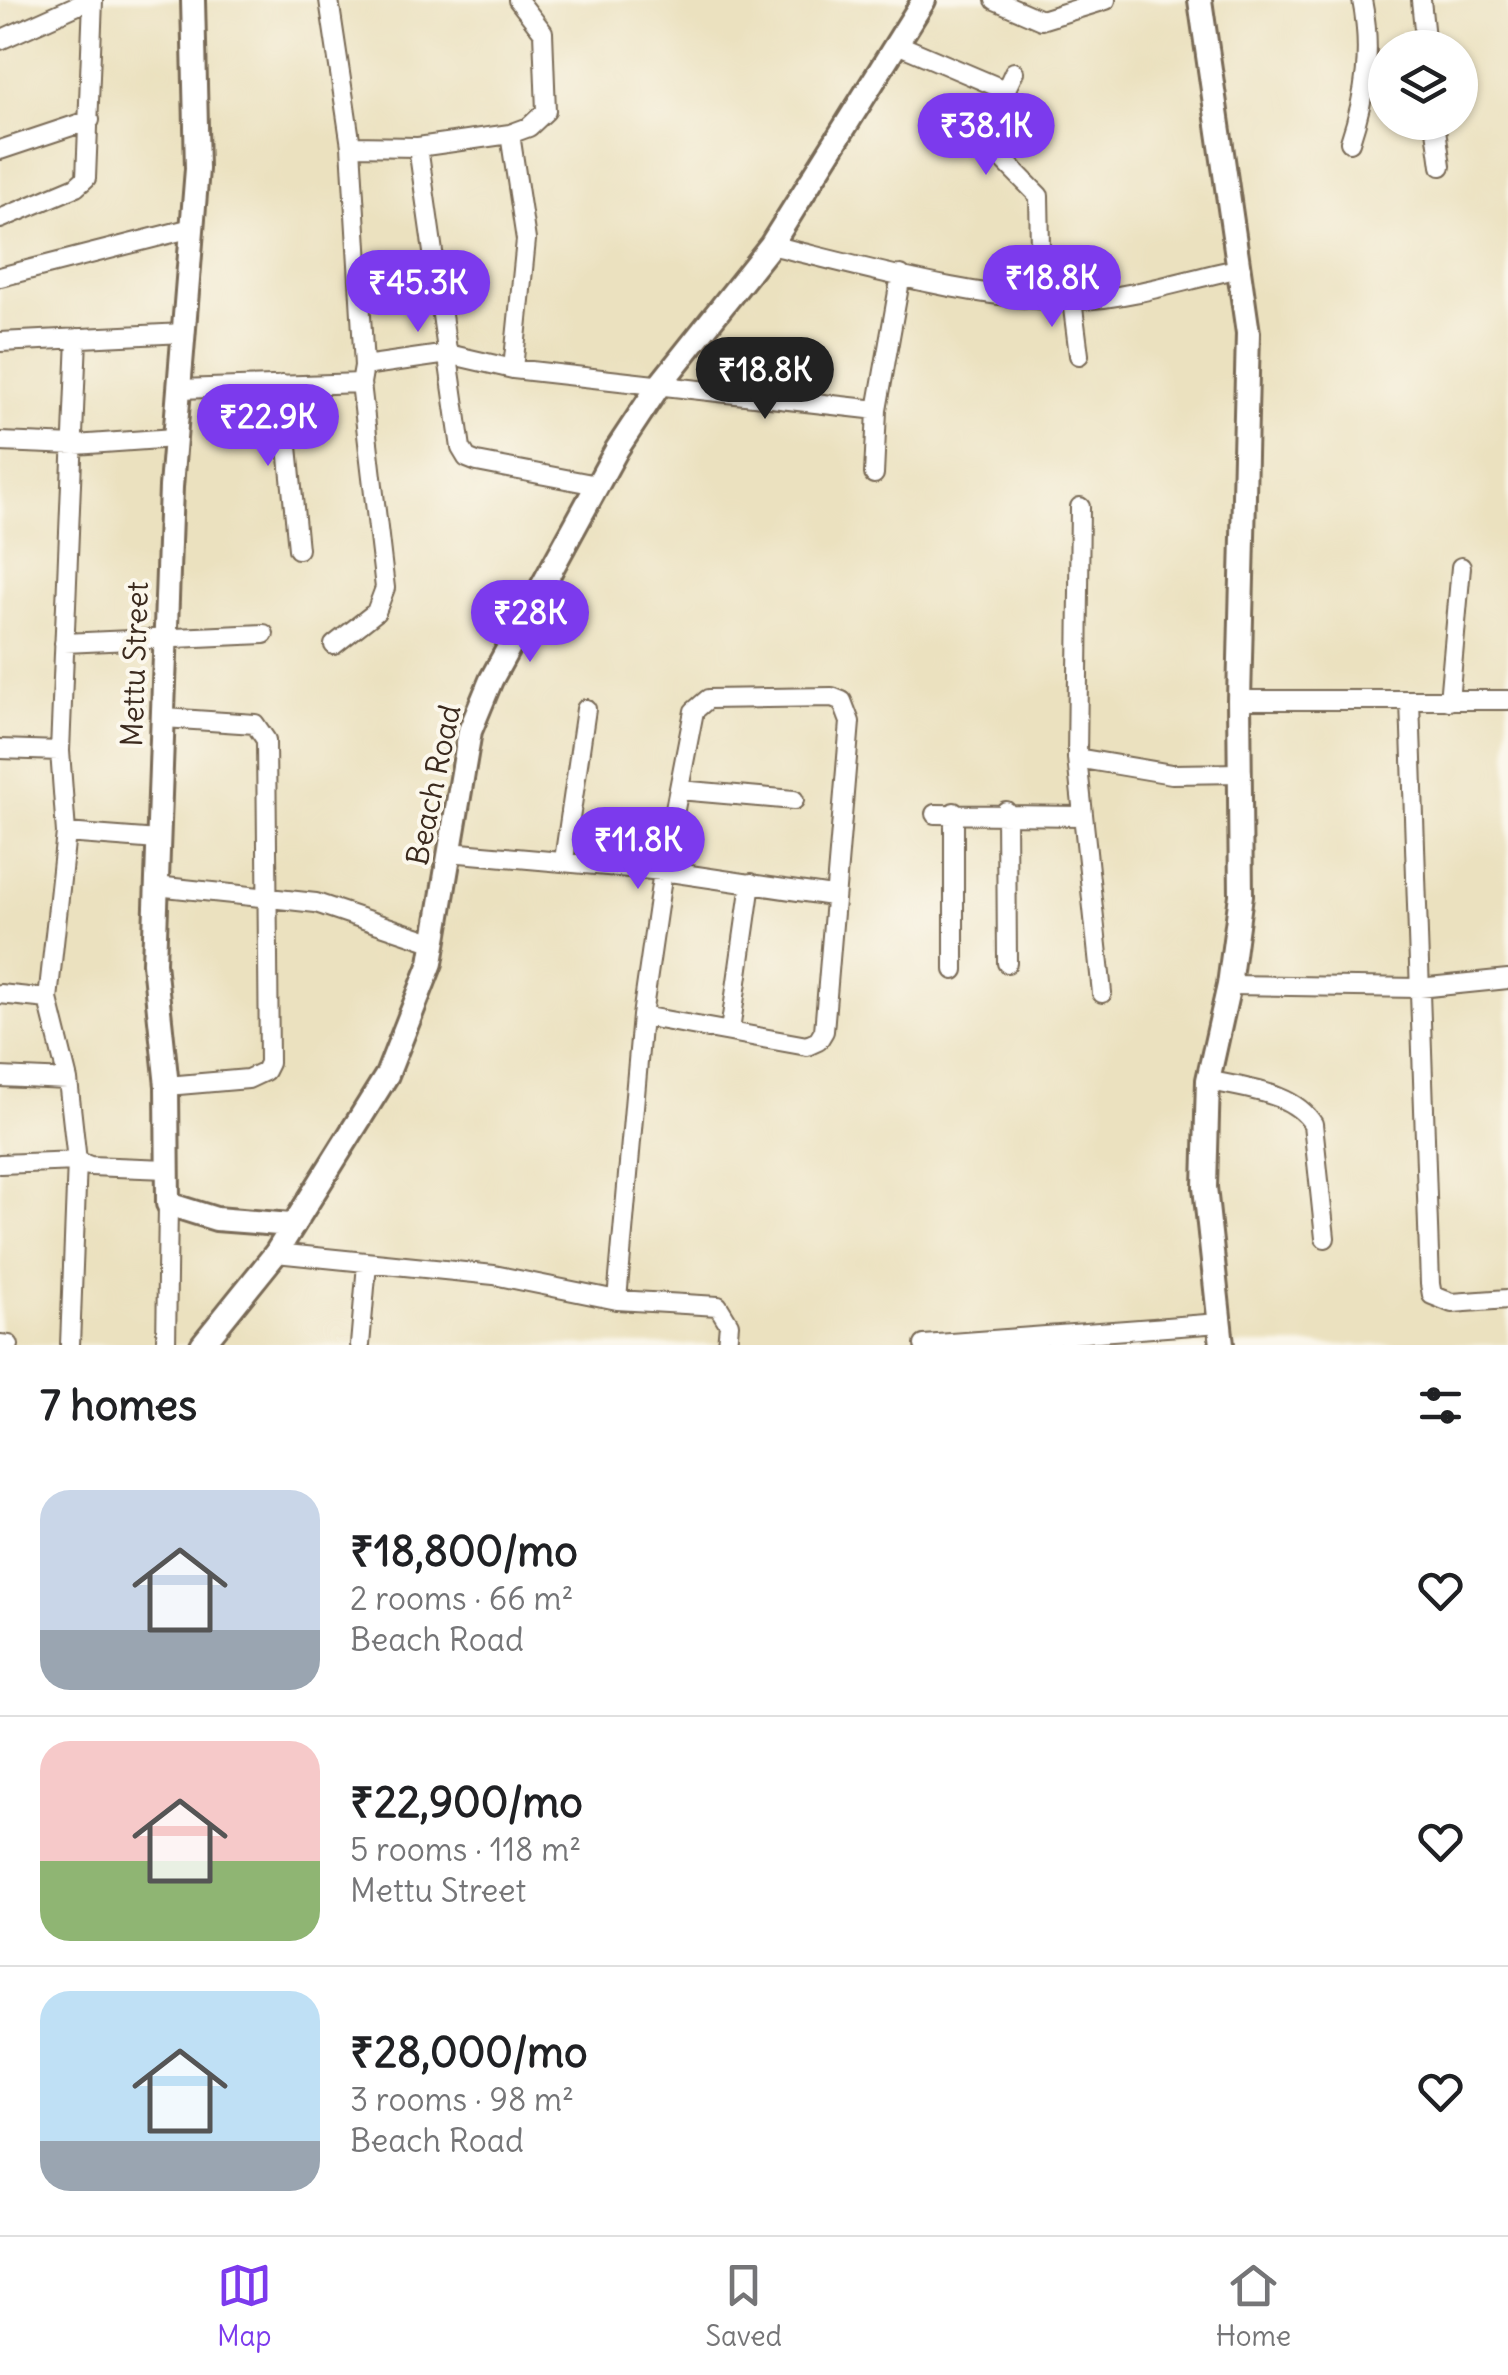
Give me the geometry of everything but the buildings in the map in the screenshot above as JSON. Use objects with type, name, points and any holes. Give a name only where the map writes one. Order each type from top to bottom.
[{"type":"street","points":[[0,40],[91,0],[86,178],[76,187],[0,220]]},
{"type":"street","name":"Mettu Street","points":[[168,1204],[167,1086],[154,963],[174,438],[197,168],[192,0]]},
{"type":"street","points":[[328,0],[351,146],[362,375],[385,588],[376,612],[334,645]]},
{"type":"street","points":[[351,146],[418,147],[510,134],[530,127],[546,111],[544,32],[518,0]]},
{"type":"street","name":"Beach Road","points":[[202,1345],[276,1253],[387,1075],[422,990],[434,942],[470,731],[491,680],[597,485],[658,387],[772,246],[924,0]]},
{"type":"street","points":[[995,0],[1041,20],[1106,0]]},
{"type":"street","points":[[924,1345],[1221,1334],[1205,1187],[1208,1080],[1228,985],[1241,895],[1239,700],[1248,333],[1200,0]]},
{"type":"street","points":[[1350,142],[1363,101],[1369,56],[1362,0]]},
{"type":"street","points":[[1421,0],[1424,30]]},
{"type":"street","points":[[897,44],[1005,90]]},
{"type":"street","points":[[1014,72],[983,139],[1039,196],[1041,298]]},
{"type":"street","points":[[0,150],[90,120]]},
{"type":"street","points":[[510,134],[526,240],[513,369]]},
{"type":"street","points":[[1438,140],[1440,166]]},
{"type":"street","points":[[418,147],[461,448],[467,458],[597,485]]},
{"type":"street","points":[[0,277],[192,228]]},
{"type":"street","points":[[772,246],[901,276],[1072,300],[1241,268]]},
{"type":"street","points":[[874,474],[877,410],[901,276]]},
{"type":"street","points":[[1072,300],[1079,355]]},
{"type":"street","points":[[0,342],[184,333]]},
{"type":"street","points":[[70,1345],[76,1161],[68,1080],[48,999],[66,833],[60,751],[77,338]]},
{"type":"street","points":[[180,389],[282,386],[362,375],[448,354],[513,369],[877,410]]},
{"type":"street","points":[[282,386],[298,549]]},
{"type":"street","points":[[0,442],[74,445],[174,438]]},
{"type":"street","points":[[1080,507],[1078,758],[1102,993]]},
{"type":"street","points":[[1449,701],[1461,567]]},
{"type":"street","points":[[64,643],[164,642],[264,634]]},
{"type":"street","points":[[617,1300],[642,1016],[663,871],[694,711],[700,701],[820,697],[842,701],[850,722],[832,896],[824,1031],[818,1041],[807,1046],[642,1016]]},
{"type":"street","points":[[1239,700],[1508,700]]},
{"type":"street","points":[[1410,701],[1432,1295],[1452,1303],[1508,1299]]},
{"type":"street","points":[[564,860],[586,709]]},
{"type":"street","points":[[164,718],[255,724],[262,729],[267,896],[265,1071],[248,1079],[167,1086]]},
{"type":"street","points":[[0,749],[60,751]]},
{"type":"street","points":[[1078,758],[1172,774],[1242,773]]},
{"type":"street","points":[[679,790],[794,800]]},
{"type":"street","points":[[1006,812],[1007,963]]},
{"type":"street","points":[[954,970],[944,813],[1081,816]]},
{"type":"street","points":[[66,833],[158,840]]},
{"type":"street","points":[[449,852],[663,871],[832,896]]},
{"type":"street","points":[[730,1032],[751,882]]},
{"type":"street","points":[[156,886],[316,903],[434,942]]},
{"type":"street","points":[[1228,985],[1419,988],[1508,980]]},
{"type":"street","points":[[0,994],[48,999]]},
{"type":"street","points":[[0,1077],[68,1080]]},
{"type":"street","points":[[1208,1080],[1292,1101],[1304,1109],[1313,1124],[1325,1238]]},
{"type":"street","points":[[0,1164],[76,1161],[90,1166],[167,1169]]},
{"type":"street","points":[[166,1345],[168,1204],[216,1219],[291,1225]]},
{"type":"street","points":[[276,1253],[494,1275],[617,1300],[718,1306],[729,1324],[727,1345]]},
{"type":"street","points":[[360,1345],[366,1264]]},
{"type":"street","points":[[0,1344],[9,1345]]}]
